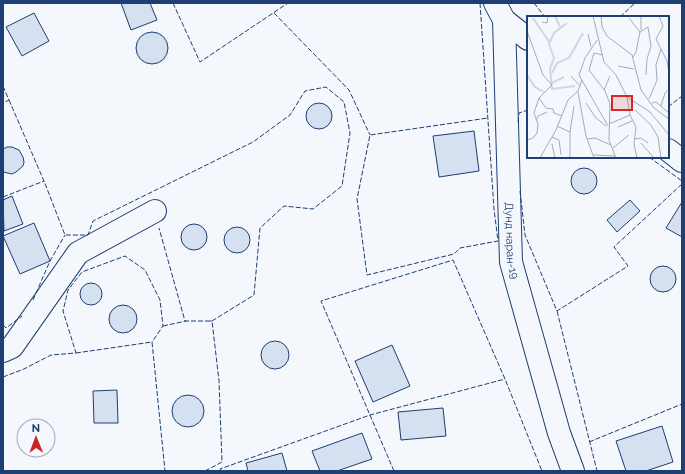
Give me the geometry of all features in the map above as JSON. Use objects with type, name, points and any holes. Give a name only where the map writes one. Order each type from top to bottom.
[{"type":"street","points":[[500,12],[527,38]]},
{"type":"street","name":"Дунд наран-19","points":[[500,12],[511,262],[559,433],[573,471]]},
{"type":"street","points":[[669,151],[682,162]]},
{"type":"street","points":[[3,351],[12,347],[78,253],[155,211]]},
{"type":"building","points":[[121,3],[150,3],[157,20],[131,30]]},
{"type":"building","points":[[34,13],[49,41],[22,56],[6,27]]},
{"type":"building","points":[[149,32],[155,32],[164,36],[168,48],[164,60],[155,64],[149,64],[140,60],[136,51],[136,45],[140,36]]},
{"type":"building","points":[[319,103],[329,106],[332,116],[329,126],[319,129],[309,126],[306,116],[309,106]]},
{"type":"building","points":[[474,131],[479,171],[439,177],[433,136]]},
{"type":"building","points":[[12,147],[19,150],[24,162],[23,166],[12,174],[3,172],[3,149]]},
{"type":"building","points":[[584,168],[593,172],[597,181],[593,190],[584,194],[575,190],[571,181],[575,172]]},
{"type":"building","points":[[12,196],[23,224],[4,231],[3,200]]},
{"type":"building","points":[[630,200],[640,211],[617,232],[607,220]]},
{"type":"building","points":[[682,202],[682,237],[666,228]]},
{"type":"building","points":[[34,223],[50,261],[20,274],[3,236]]},
{"type":"building","points":[[194,224],[203,228],[207,237],[203,246],[194,250],[185,246],[181,237],[185,228]]},
{"type":"building","points":[[237,227],[246,231],[250,240],[246,249],[237,253],[228,249],[224,240],[228,231]]},
{"type":"building","points":[[663,266],[672,270],[676,279],[672,288],[663,292],[654,288],[650,279],[654,270]]},
{"type":"building","points":[[87,283],[95,283],[102,290],[102,298],[95,305],[87,305],[80,298],[80,290]]},
{"type":"building","points":[[123,305],[133,309],[137,319],[133,329],[123,333],[113,329],[109,319],[113,309]]},
{"type":"building","points":[[275,341],[285,345],[289,355],[285,365],[275,369],[265,365],[261,355],[265,345]]},
{"type":"building","points":[[392,345],[410,386],[373,402],[355,361]]},
{"type":"building","points":[[117,390],[118,423],[94,423],[93,391]]},
{"type":"building","points":[[188,395],[197,398],[201,402],[204,411],[201,420],[197,424],[188,427],[179,424],[175,420],[172,411],[175,402],[179,398]]},
{"type":"building","points":[[443,408],[446,436],[401,440],[398,412]]},
{"type":"building","points":[[662,426],[673,462],[646,471],[626,471],[616,441]]},
{"type":"building","points":[[362,433],[372,459],[337,471],[320,471],[312,451]]},
{"type":"building","points":[[282,453],[287,471],[248,471],[246,463]]},
{"type":"fence","points":[[173,3],[200,62],[288,3]]},
{"type":"fence","points":[[480,3],[494,209],[498,241],[460,248],[454,254],[367,275],[357,199],[370,135],[488,118]]},
{"type":"fence","points":[[534,3],[544,16]]},
{"type":"fence","points":[[621,16],[635,3]]},
{"type":"fence","points":[[274,13],[349,90],[370,135]]},
{"type":"fence","points":[[3,86],[9,100],[3,103]]},
{"type":"fence","points":[[9,100],[44,181],[65,235],[88,235],[93,221],[253,142],[290,115],[305,91],[326,87],[344,102],[350,133],[342,186],[313,209],[284,206],[260,228],[254,295],[212,321],[185,321],[159,228]]},
{"type":"fence","points":[[669,106],[682,96]]},
{"type":"fence","points":[[518,122],[519,113],[527,110]]},
{"type":"fence","points":[[650,158],[682,181]]},
{"type":"fence","points":[[3,197],[44,181]]},
{"type":"fence","points":[[520,191],[525,235],[557,311],[628,266],[614,247],[682,184]]},
{"type":"fence","points":[[33,300],[50,261],[65,235]]},
{"type":"fence","points":[[3,377],[24,369],[51,355],[76,353],[63,311],[68,290],[82,272],[125,256],[145,270],[160,300],[163,326],[152,342]]},
{"type":"fence","points":[[394,471],[321,301],[453,260],[505,379],[542,471]]},
{"type":"fence","points":[[557,311],[597,471]]},
{"type":"fence","points":[[3,325],[6,328],[22,316]]},
{"type":"fence","points":[[163,326],[186,321]]},
{"type":"fence","points":[[205,471],[222,462],[219,381],[212,321],[210,321]]},
{"type":"fence","points":[[76,353],[152,342],[165,471]]},
{"type":"fence","points":[[221,471],[220,469],[370,415],[505,379]]},
{"type":"fence","points":[[589,442],[682,404]]}]
